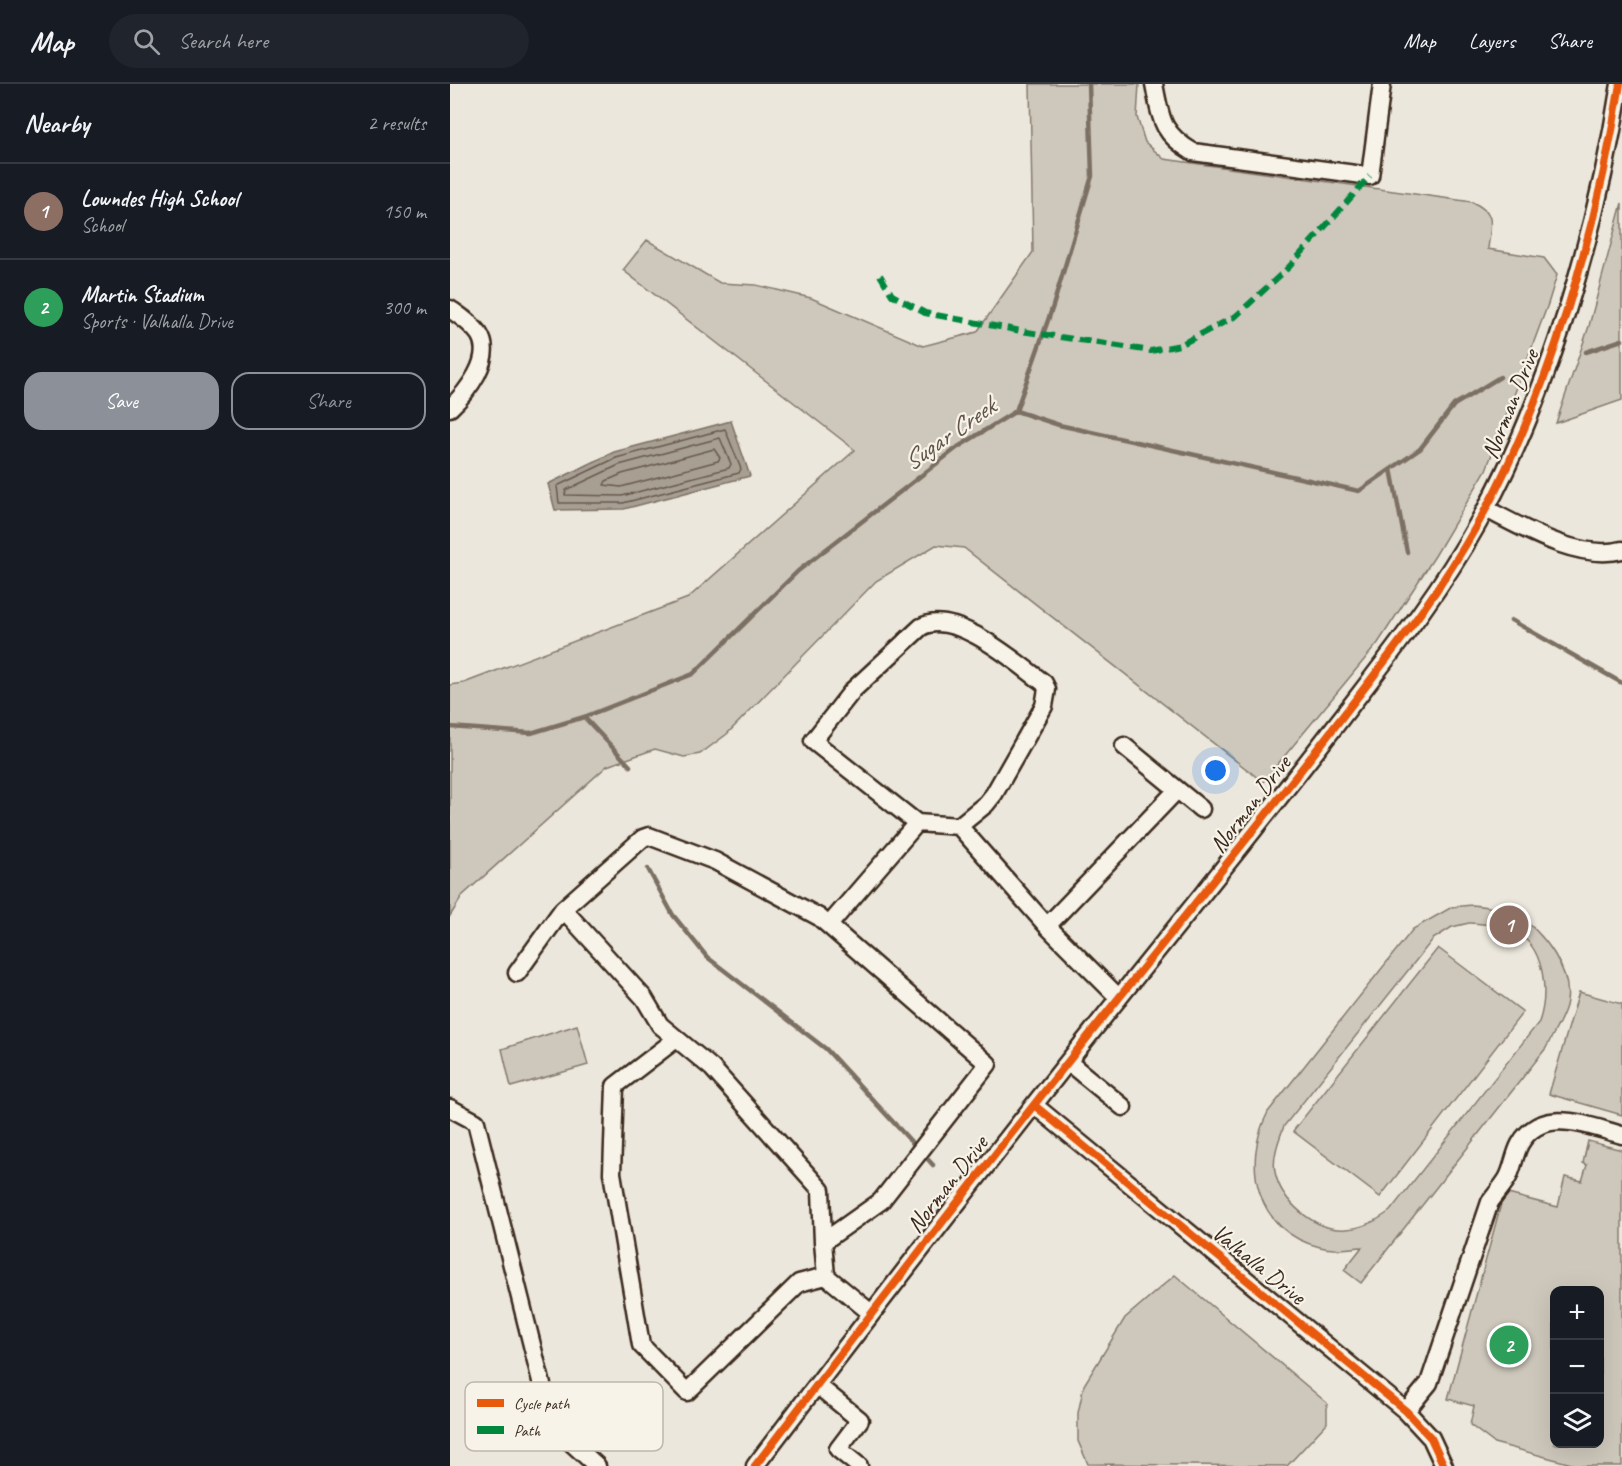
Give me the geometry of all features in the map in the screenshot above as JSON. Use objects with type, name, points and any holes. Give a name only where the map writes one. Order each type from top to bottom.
[{"type":"street","points":[[1154,84],[1169,135],[1193,152],[1370,176],[1382,84]]},
{"type":"street","name":"Norman Drive","points":[[755,1466],[1034,1105],[1407,635],[1446,578],[1486,509],[1524,428],[1551,358],[1581,257],[1618,116],[1620,84]]},
{"type":"street","points":[[450,309],[481,336],[482,357],[477,374],[468,389],[450,408]]},
{"type":"street","points":[[1486,509],[1526,529],[1587,552],[1611,553],[1622,550]]},
{"type":"street","points":[[934,622],[982,638],[1044,683],[1047,689],[1044,706],[994,794],[986,804],[959,826],[917,823],[813,741],[853,690],[921,627],[934,622]]},
{"type":"street","points":[[1124,746],[1201,809]]},
{"type":"street","points":[[1047,926],[1177,790]]},
{"type":"street","points":[[829,925],[917,823]]},
{"type":"street","points":[[959,826],[1047,926],[1119,998]]},
{"type":"street","points":[[517,973],[563,909],[643,838],[649,836],[715,861],[819,917],[988,1064],[881,1201],[823,1242]]},
{"type":"street","points":[[563,909],[644,998],[660,1025],[711,1068],[821,1190],[826,1276],[872,1313]]},
{"type":"street","points":[[675,1040],[615,1086],[612,1173],[641,1345],[687,1392],[799,1283],[826,1276]]},
{"type":"street","points":[[1068,1062],[1123,1107]]},
{"type":"street","name":"Valhalla Drive","points":[[1034,1105],[1406,1411],[1431,1438],[1444,1466]]},
{"type":"street","points":[[450,1108],[476,1122],[541,1382]]},
{"type":"street","points":[[1406,1411],[1429,1383],[1490,1202],[1508,1179],[1517,1151],[1526,1136],[1538,1126],[1555,1121],[1622,1135]]},
{"type":"street","points":[[817,1385],[860,1420],[838,1449],[859,1466]]},
{"type":"street","points":[[580,1451],[597,1466]]},
{"type":"shaded area","points":[[1030,84],[1139,84],[1137,117],[1145,142],[1164,159],[1472,202],[1480,206],[1489,216],[1491,227],[1488,249],[1544,258],[1557,275],[1486,470],[1435,556],[1378,643],[1263,782],[964,548],[936,545],[876,581],[727,734],[700,754],[684,757],[655,749],[607,766],[463,895],[450,916],[450,685],[464,683],[688,598],[855,450],[623,270],[647,240],[720,283],[756,285],[811,298],[923,346],[977,332],[1033,252]]},
{"type":"shaded area","points":[[1622,203],[1622,400],[1556,423],[1589,326]]},
{"type":"shaded area","points":[[1472,905],[1507,911],[1537,931],[1555,954],[1561,967],[1568,994],[1566,1006],[1546,1048],[1361,1283],[1344,1270],[1362,1247],[1325,1248],[1298,1239],[1281,1227],[1268,1211],[1260,1193],[1256,1174],[1256,1153],[1260,1132],[1268,1112],[1413,929],[1452,907]],"holes":[[[1469,923],[1508,929],[1529,943],[1540,963],[1543,975],[1543,1000],[1539,1022],[1390,1211],[1370,1223],[1347,1229],[1335,1229],[1312,1220],[1292,1204],[1284,1194],[1275,1172],[1275,1155],[1284,1126],[1433,939],[1452,927]]]},
{"type":"shaded area","points":[[1438,948],[1523,1012],[1380,1197],[1293,1131]]},
{"type":"shaded area","points":[[1579,992],[1622,1004],[1622,1115],[1549,1094]]},
{"type":"shaded area","points":[[577,1025],[588,1065],[511,1087],[502,1049]]},
{"type":"shaded area","points":[[1588,1141],[1622,1150],[1622,1466],[1579,1466],[1494,1443],[1470,1425],[1474,1406],[1448,1399],[1504,1193],[1558,1207],[1565,1177],[1582,1181],[1587,1165],[1583,1163]]},
{"type":"shaded area","points":[[1175,1275],[1327,1403],[1327,1423],[1287,1466],[1088,1464],[1078,1441],[1078,1413],[1084,1385],[1125,1318]]},
{"type":"water","points":[[731,421],[750,476],[624,509],[555,510],[548,484],[614,452]]},
{"type":"waterway","points":[[1016,411],[1053,306],[1092,176],[1089,84]]},
{"type":"waterway","points":[[1586,352],[1622,340]]},
{"type":"waterway","name":"Sugar Creek","points":[[450,727],[531,733],[584,717],[693,674],[798,571],[958,447],[1016,411],[1059,425],[1359,491],[1420,449],[1454,405],[1500,377]]},
{"type":"waterway","points":[[1391,469],[1407,552]]},
{"type":"waterway","points":[[1511,620],[1622,683]]},
{"type":"waterway","points":[[584,717],[630,766]]},
{"type":"waterway","points":[[648,869],[673,915],[707,957],[826,1049],[917,1148]]},
{"type":"waterway","points":[[923,1154],[933,1165]]},
{"type":"marked path","points":[[880,275],[892,295],[925,313],[1021,331],[1151,351],[1180,345],[1236,316],[1289,267],[1370,176]]},
{"type":"cycle path","points":[[755,1466],[983,1170],[1339,721],[1412,625],[1462,551],[1503,476],[1548,368],[1584,253],[1620,84]]},
{"type":"cycle path","points":[[1034,1105],[1406,1411],[1431,1438],[1444,1466]]},
{"type":"place","name":"Lowndes High School","points":[[1509,925]]},
{"type":"place","name":"Martin Stadium","points":[[1509,1345]]}]
